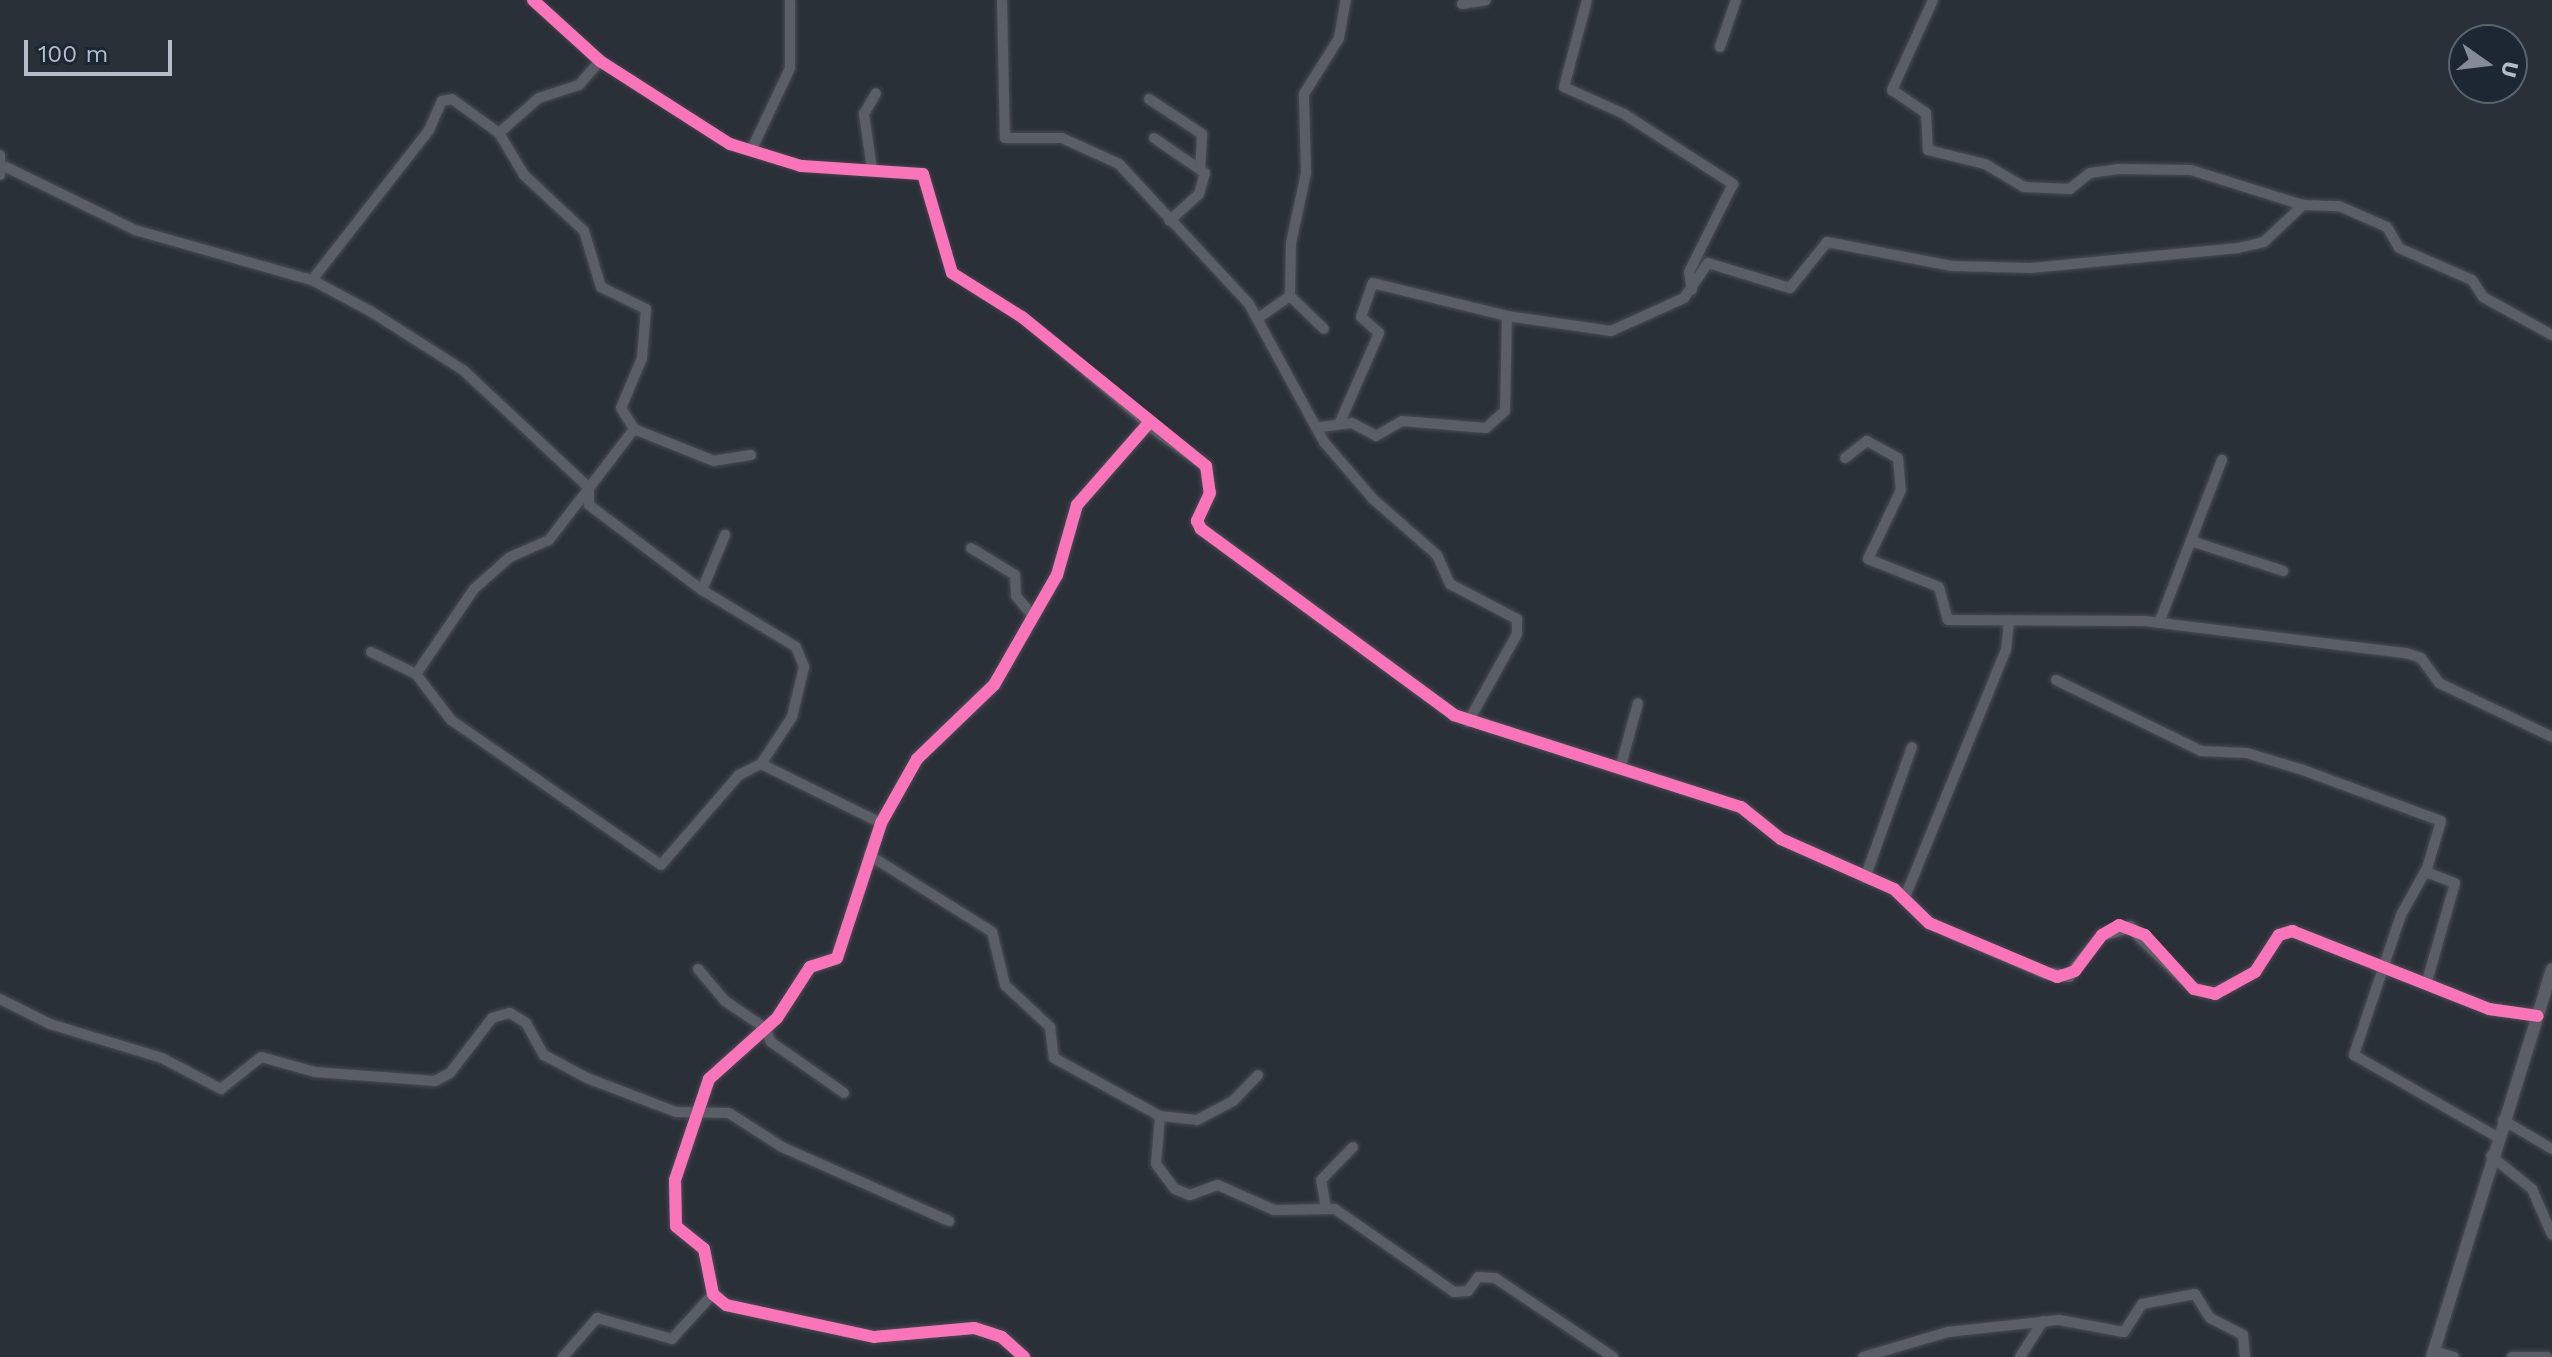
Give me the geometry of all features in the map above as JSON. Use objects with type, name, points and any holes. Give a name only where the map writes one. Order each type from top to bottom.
[{"type":"street","points":[[533,0],[600,61],[709,134],[801,166],[902,167],[928,178],[938,244],[952,273],[1022,317],[1148,424],[1206,466],[1210,493],[1197,521],[1201,529],[1468,722],[1621,765],[1741,807],[1781,839],[1905,897],[1929,923],[2057,977],[2075,971],[2102,935],[2119,925],[2145,935],[2200,994],[2249,976],[2285,931],[2427,981],[2489,1009],[2538,1016]]},
{"type":"street","points":[[751,151],[790,68],[790,0]]},
{"type":"street","points":[[1002,0],[1005,138],[1057,137],[1090,146],[1119,164],[1257,319],[1271,354],[1320,427],[1324,442],[1373,499],[1437,555],[1450,584],[1517,619],[1517,634],[1468,722]]},
{"type":"street","points":[[1324,329],[1290,296],[1291,243],[1306,173],[1304,94],[1339,38],[1346,0]]},
{"type":"street","points":[[1462,4],[1486,0]]},
{"type":"street","points":[[1587,0],[1564,87],[1644,126],[1735,188],[1689,272],[1692,290]]},
{"type":"street","points":[[1720,47],[1736,0]]},
{"type":"street","points":[[1933,0],[1892,90],[1926,113],[1928,150],[1985,164],[2024,187],[2070,189],[2090,173],[2118,169],[2191,170],[2303,205],[2335,205],[2387,227],[2399,248],[2472,280],[2483,297],[2552,335]]},
{"type":"street","points":[[499,133],[539,98],[579,85],[600,61]]},
{"type":"street","points":[[872,169],[864,114],[876,93]]},
{"type":"street","points":[[312,280],[429,130],[442,101],[452,99],[499,133],[519,169],[584,231],[601,287],[646,309],[642,358],[621,408],[634,429],[714,461],[751,455]]},
{"type":"street","points":[[1149,99],[1202,134],[1200,168],[1203,188],[1169,221]]},
{"type":"street","points":[[1154,138],[1200,168]]},
{"type":"street","points":[[0,155],[3,171],[135,230],[312,280],[463,370],[589,488],[598,519],[702,590],[790,641],[804,659],[788,727],[761,764],[739,775],[661,865],[451,720],[416,674],[371,652]]},
{"type":"street","points":[[1340,422],[1379,333],[1361,314],[1373,283],[1507,316],[1611,331],[1692,290],[1713,262],[1790,288],[1827,242],[1984,267],[2238,248],[2264,242],[2303,205]]},
{"type":"street","points":[[1257,319],[1290,296]]},
{"type":"street","points":[[1320,427],[1340,422],[1376,436],[1402,421],[1459,430],[1496,423],[1505,411],[1507,316]]},
{"type":"street","points":[[713,1294],[704,1249],[675,1218],[678,1167],[709,1079],[765,1028],[810,967],[837,958],[881,823],[926,748],[994,685],[1057,575],[1077,505],[1148,424]]},
{"type":"street","points":[[416,674],[474,589],[510,557],[549,540],[634,429]]},
{"type":"street","points":[[1845,458],[1867,441],[1898,458],[1904,471],[1870,562],[1939,587],[1948,620],[2159,623],[2406,653],[2421,658],[2439,683],[2552,737]]},
{"type":"street","points":[[2159,623],[2194,542],[2222,460]]},
{"type":"street","points":[[702,590],[725,535]]},
{"type":"street","points":[[2194,542],[2283,571]]},
{"type":"street","points":[[971,548],[1014,574],[1017,599],[1032,615]]},
{"type":"street","points":[[1905,897],[2006,650],[2009,620]]},
{"type":"street","points":[[2056,680],[2201,751],[2247,753],[2436,818],[2442,826],[2426,870],[2382,964],[2354,1055],[2497,1137]]},
{"type":"street","points":[[1621,765],[1638,703]]},
{"type":"street","points":[[1865,878],[1912,747]]},
{"type":"street","points":[[761,764],[881,823]]},
{"type":"street","points":[[869,855],[992,932],[1005,985],[1050,1027],[1054,1058],[1160,1116],[1197,1120],[1233,1101],[1258,1075]]},
{"type":"street","points":[[2426,870],[2455,883],[2427,981]]},
{"type":"street","points":[[698,969],[725,1001],[765,1028],[771,1042],[814,1078],[844,1093]]},
{"type":"street","points":[[2454,1357],[2433,1354],[2491,1156],[2550,977]]},
{"type":"street","points":[[0,999],[50,1024],[162,1058],[221,1089],[261,1057],[328,1074],[435,1081],[450,1073],[492,1018],[510,1013],[559,1064],[698,1115],[729,1113],[782,1147],[949,1221]]},
{"type":"street","points":[[1160,1116],[1156,1164],[1181,1192],[1218,1185],[1274,1210],[1326,1208],[1369,1227],[1454,1292],[1468,1291],[1478,1277],[1495,1278],[1611,1356]]},
{"type":"street","points":[[2503,1120],[2552,1149]]},
{"type":"street","points":[[1326,1208],[1321,1180],[1353,1147]]},
{"type":"street","points":[[2491,1156],[2532,1189],[2552,1235]]},
{"type":"street","points":[[563,1357],[597,1318],[672,1339],[713,1294]]},
{"type":"street","points":[[713,1294],[780,1322],[874,1337],[974,1328],[1002,1337],[1024,1357]]},
{"type":"street","points":[[1863,1357],[1948,1332],[2043,1321],[2124,1332],[2142,1304],[2195,1294],[2210,1318],[2243,1335],[2245,1357]]},
{"type":"street","points":[[2020,1357],[2043,1321]]},
{"type":"street","points":[[2512,1357],[2547,1357]]},
{"type":"cycle path","points":[[533,0],[600,61],[730,144],[801,166],[923,174],[952,273],[1022,317],[1206,466],[1210,493],[1197,521],[1201,529],[1454,715],[1741,807],[1781,839],[1894,889],[1929,923],[2057,977],[2075,971],[2102,935],[2119,925],[2145,935],[2194,989],[2215,994],[2255,972],[2279,935],[2292,931],[2489,1009],[2538,1016]]},
{"type":"cycle path","points":[[1024,1357],[1002,1337],[974,1328],[874,1337],[726,1305],[713,1294],[704,1249],[676,1226],[675,1180],[709,1079],[777,1018],[810,967],[837,958],[881,823],[917,759],[994,685],[1057,575],[1077,505],[1148,424]]}]
